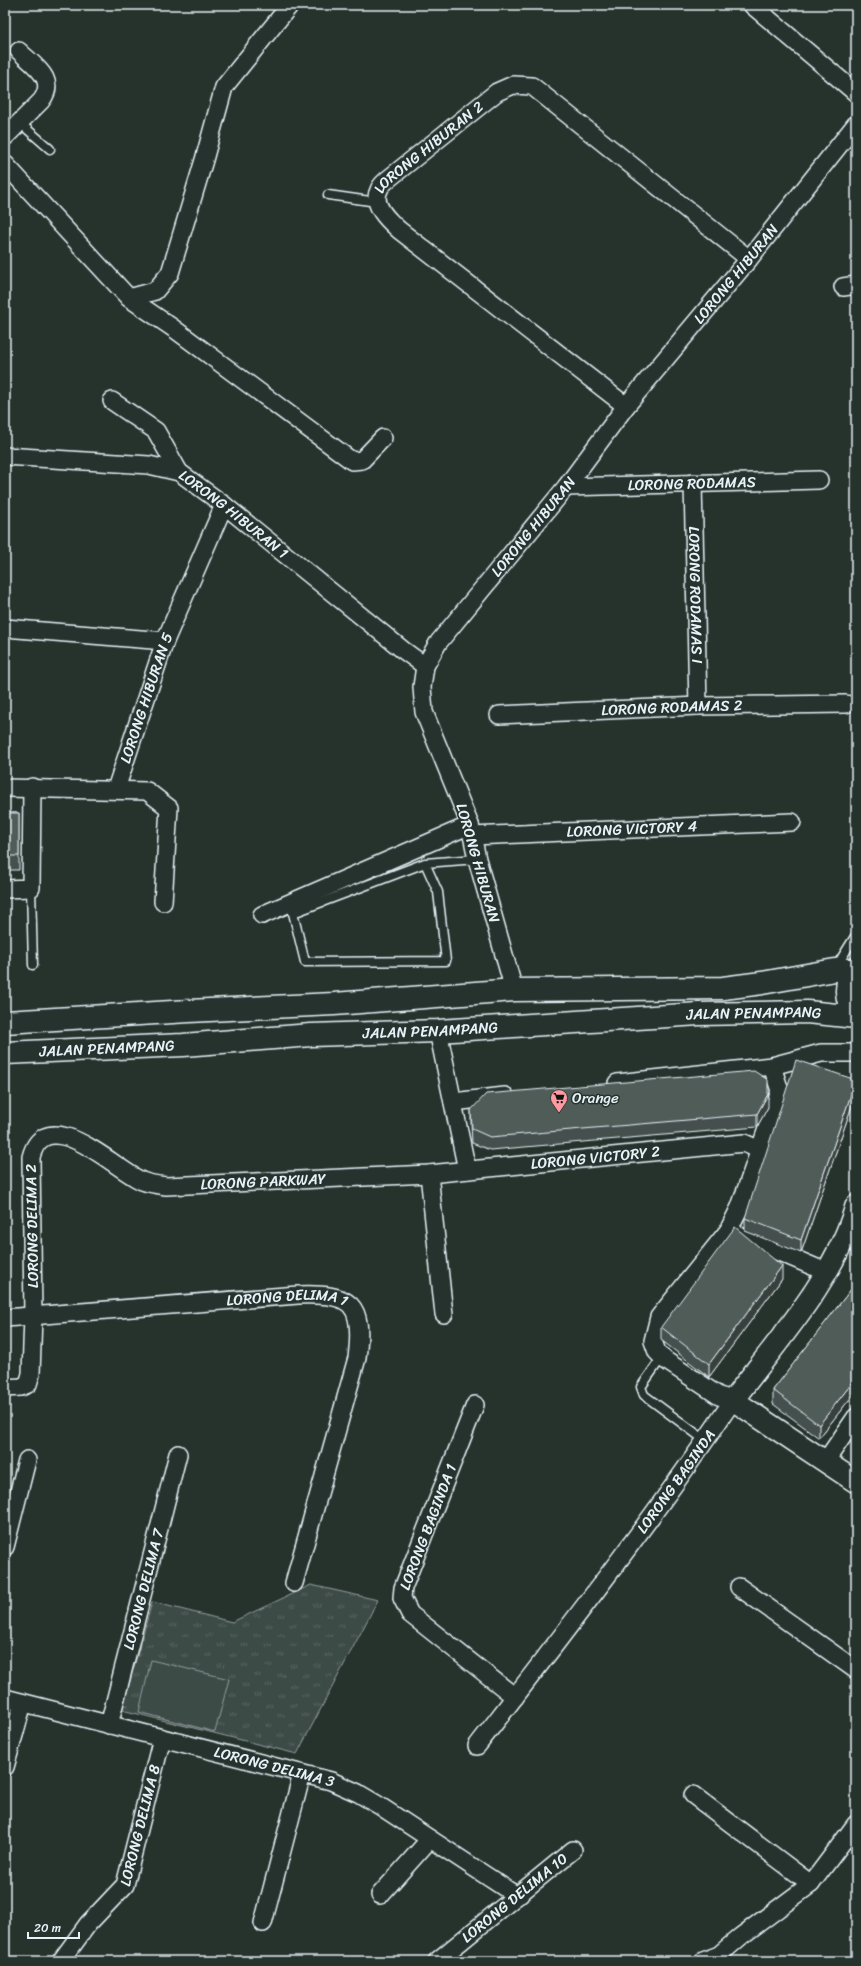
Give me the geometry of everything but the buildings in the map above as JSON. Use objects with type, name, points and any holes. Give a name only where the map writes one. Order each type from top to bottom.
[{"type":"main road","name":"JALAN PENAMPANG","points":[[5,1022],[334,1004],[514,990],[723,988],[848,970]]},
{"type":"main road","points":[[848,970],[847,994],[850,1007],[856,1015]]},
{"type":"main road","points":[[291,1006],[292,1018],[296,1024],[311,1035]]},
{"type":"main road","name":"JALAN PENAMPANG","points":[[5,1053],[184,1045],[311,1035],[438,1031],[699,1014],[794,1012],[856,1015]]},
{"type":"street","points":[[129,298],[155,291],[170,273],[224,87],[290,5]]},
{"type":"street","points":[[752,5],[856,93]]},
{"type":"street","points":[[5,137],[41,101],[46,95],[48,87],[46,78],[19,51]]},
{"type":"street","name":"LORONG HIBURAN 2","points":[[626,406],[399,230],[386,218],[377,202],[378,190],[387,180],[497,92],[513,85],[532,86],[749,259]]},
{"type":"street","name":"LORONG HIBURAN","points":[[514,990],[477,859],[471,830],[424,712],[422,687],[425,666],[438,643],[566,487],[626,406],[749,259],[856,124]]},
{"type":"street","points":[[5,164],[129,298],[173,328],[352,461],[362,460],[383,438]]},
{"type":"street","points":[[112,401],[156,431],[179,472]]},
{"type":"street","name":"LORONG HIBURAN 1","points":[[5,456],[149,465],[179,472],[224,505],[403,650],[425,666]]},
{"type":"street","name":"LORONG RODAMAS","points":[[566,487],[819,480]]},
{"type":"street","name":"LORONG RODAMAS I","points":[[693,483],[698,706]]},
{"type":"street","name":"LORONG HIBURAN 5","points":[[116,789],[165,641],[224,505]]},
{"type":"street","points":[[5,628],[165,641]]},
{"type":"street","name":"LORONG RODAMAS 2","points":[[499,715],[698,706],[846,704]]},
{"type":"street","points":[[5,888],[31,888],[32,787]]},
{"type":"street","points":[[5,788],[32,787],[147,791],[169,808],[163,902]]},
{"type":"street","name":"LORONG VICTORY 4","points":[[471,830],[792,822]]},
{"type":"street","points":[[262,915],[471,830]]},
{"type":"street","points":[[438,1031],[467,1170]]},
{"type":"street","points":[[601,1085],[772,1066],[821,1053],[856,1053]]},
{"type":"street","points":[[772,1066],[780,1091],[740,1207],[728,1230],[659,1317],[653,1341],[657,1352],[662,1357],[719,1396],[733,1400],[856,1482]]},
{"type":"street","points":[[453,1102],[523,1094]]},
{"type":"street","name":"LORONG DELIMA 2","points":[[5,1388],[21,1387],[28,1384],[31,1374],[33,1316],[31,1168],[34,1148],[40,1139],[53,1135],[72,1139],[94,1149],[106,1158]]},
{"type":"street","name":"LORONG VICTORY 2","points":[[429,1174],[744,1143],[760,1150]]},
{"type":"street","name":"LORONG PARKWAY","points":[[106,1158],[142,1181],[166,1186],[429,1174]]},
{"type":"street","points":[[429,1174],[444,1314]]},
{"type":"street","name":"LORONG BAGINDA","points":[[477,1746],[614,1569],[706,1441],[733,1400],[801,1311],[826,1272],[853,1216],[856,1206]]},
{"type":"street","points":[[728,1230],[826,1272]]},
{"type":"street","name":"LORONG DELIMA 1","points":[[5,1318],[326,1294],[340,1298],[350,1304],[356,1312],[360,1335],[357,1358],[294,1583]]},
{"type":"street","name":"LORONG BAGINDA 1","points":[[475,1405],[403,1588],[402,1598],[410,1614],[515,1697]]},
{"type":"street","points":[[825,1462],[856,1417]]},
{"type":"street","name":"LORONG DELIMA 7","points":[[109,1725],[178,1454]]},
{"type":"street","points":[[5,1547],[27,1460]]},
{"type":"street","points":[[738,1587],[856,1670]]},
{"type":"street","name":"LORONG DELIMA 3","points":[[5,1698],[331,1781],[358,1794],[517,1896]]},
{"type":"street","points":[[5,1767],[23,1703]]},
{"type":"street","name":"LORONG DELIMA 8","points":[[61,1961],[88,1924],[125,1884],[162,1738]]},
{"type":"street","points":[[263,1923],[302,1774]]},
{"type":"street","points":[[693,1795],[811,1884]]},
{"type":"street","points":[[703,1961],[723,1959],[740,1937],[811,1884],[856,1824]]},
{"type":"street","points":[[380,1895],[430,1839]]},
{"type":"street","name":"LORONG DELIMA 10","points":[[437,1961],[573,1850]]},
{"type":"lane","points":[[20,122],[50,149]]},
{"type":"lane","points":[[328,195],[377,202]]},
{"type":"lane","points":[[424,863],[438,892],[446,960],[305,962],[293,913],[424,863],[477,859]]},
{"type":"lane","points":[[31,888],[33,965]]},
{"type":"lane","points":[[848,970],[856,935]]},
{"type":"lane","points":[[662,1357],[641,1387],[644,1396],[706,1441]]},
{"type":"green space","points":[[311,1585],[378,1600],[297,1754],[122,1710],[152,1602],[232,1622]]},
{"type":"green space","points":[[151,1660],[229,1679],[215,1732],[139,1712]]},
{"type":"place","name":"Orange","points":[[559,1113]]}]
